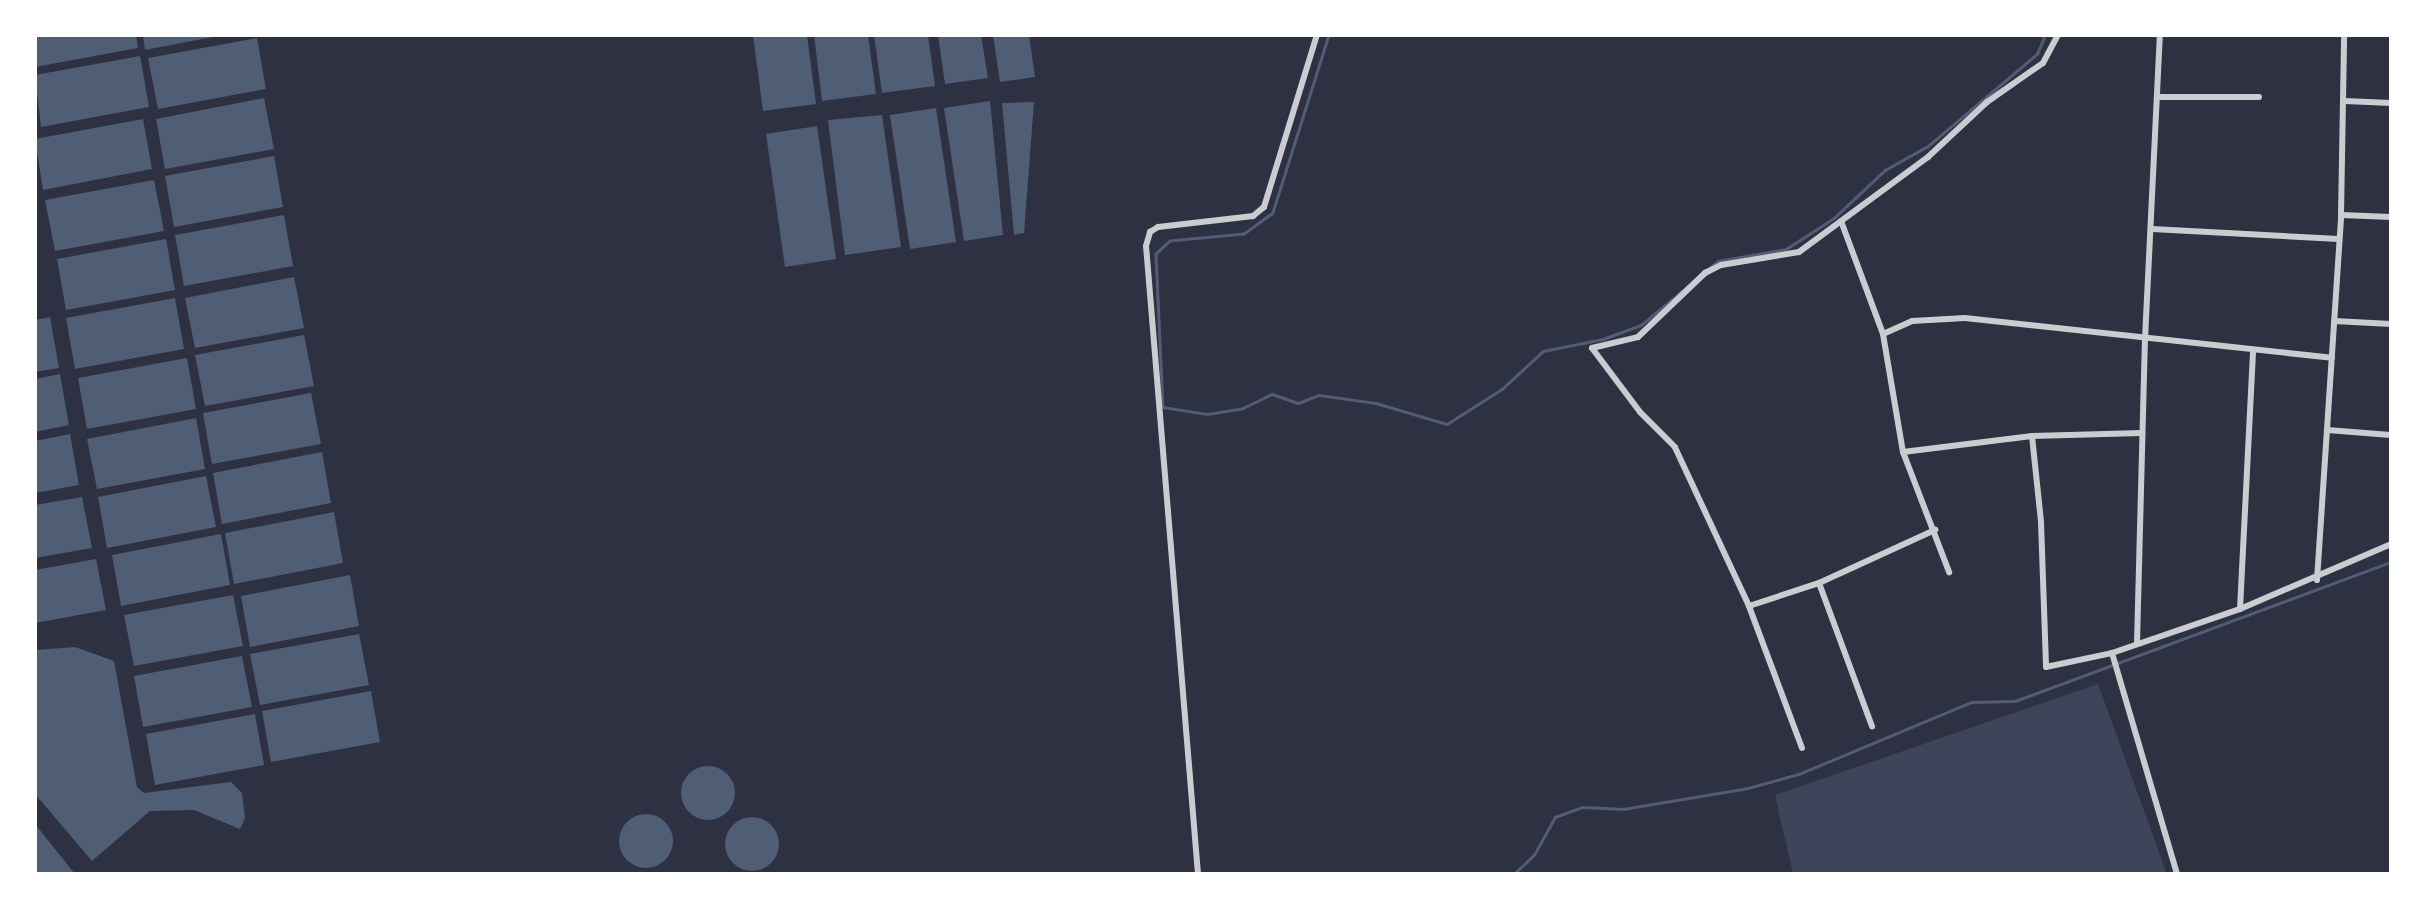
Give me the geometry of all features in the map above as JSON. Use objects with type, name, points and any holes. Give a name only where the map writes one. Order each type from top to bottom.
[{"type":"street","points":[[1198,874],[1146,246],[1150,232],[1158,227],[1253,216],[1264,207],[1317,35]]},
{"type":"street","points":[[1802,748],[1749,606],[1675,447],[1640,412],[1592,348],[1638,337],[1705,273],[1721,265],[1799,252],[1928,157],[1987,102],[2043,63],[2058,35]]},
{"type":"street","points":[[2137,643],[2145,339],[2160,35]]},
{"type":"street","points":[[2317,580],[2341,215],[2344,35]]},
{"type":"street","points":[[2159,97],[2259,97]]},
{"type":"street","points":[[2345,101],[2391,103]]},
{"type":"street","points":[[2341,215],[2391,218]]},
{"type":"street","points":[[1841,222],[1883,334],[1903,452],[1949,572]]},
{"type":"street","points":[[2152,229],[2339,239]]},
{"type":"street","points":[[1883,334],[1912,321],[1965,318],[2253,352],[2332,358]]},
{"type":"street","points":[[2334,321],[2391,324]]},
{"type":"street","points":[[2240,609],[2253,352]]},
{"type":"street","points":[[2327,430],[2391,435]]},
{"type":"street","points":[[1903,452],[2032,436],[2143,433]]},
{"type":"street","points":[[2032,436],[2041,522],[2046,667],[2112,653],[2240,609],[2317,580],[2391,544]]},
{"type":"street","points":[[1749,606],[1819,583],[1935,530]]},
{"type":"street","points":[[1819,583],[1872,726]]},
{"type":"street","points":[[2112,653],[2177,874]]},
{"type":"shaded area","points":[[35,35],[136,35],[138,48],[35,67]]},
{"type":"shaded area","points":[[143,35],[223,35],[145,50]]},
{"type":"shaded area","points":[[753,35],[807,35],[816,104],[763,111]]},
{"type":"shaded area","points":[[814,35],[868,35],[876,94],[822,101]]},
{"type":"shaded area","points":[[874,35],[928,35],[935,86],[882,93]]},
{"type":"shaded area","points":[[938,35],[981,35],[988,78],[945,84]]},
{"type":"shaded area","points":[[993,35],[1029,35],[1035,77],[1000,82]]},
{"type":"shaded area","points":[[257,38],[266,89],[158,109],[148,58]]},
{"type":"shaded area","points":[[140,56],[149,107],[41,127],[35,75]]},
{"type":"shaded area","points":[[264,98],[274,149],[165,169],[156,119]]},
{"type":"shaded area","points":[[990,101],[1003,235],[964,241],[944,108]]},
{"type":"shaded area","points":[[1034,102],[1024,233],[1014,235],[1002,103]]},
{"type":"shaded area","points":[[936,108],[956,242],[910,249],[890,115]]},
{"type":"shaded area","points":[[882,115],[901,247],[845,255],[828,120]]},
{"type":"shaded area","points":[[143,119],[152,169],[43,190],[35,139]]},
{"type":"shaded area","points":[[817,126],[836,259],[785,267],[766,134]]},
{"type":"shaded area","points":[[274,156],[283,207],[174,227],[165,176]]},
{"type":"shaded area","points":[[154,180],[164,231],[55,251],[45,200]]},
{"type":"shaded area","points":[[284,215],[293,266],[184,286],[175,235]]},
{"type":"shaded area","points":[[166,239],[175,290],[66,310],[57,259]]},
{"type":"shaded area","points":[[294,277],[304,328],[195,348],[185,298]]},
{"type":"shaded area","points":[[175,298],[184,349],[75,369],[66,318]]},
{"type":"shaded area","points":[[50,317],[59,368],[35,372],[35,320]]},
{"type":"shaded area","points":[[304,335],[314,386],[205,406],[195,355]]},
{"type":"shaded area","points":[[187,358],[196,409],[87,429],[78,378]]},
{"type":"shaded area","points":[[60,374],[69,425],[35,432],[35,379]]},
{"type":"shaded area","points":[[311,393],[321,444],[212,464],[203,413]]},
{"type":"shaded area","points":[[196,418],[205,469],[97,489],[87,439]]},
{"type":"shaded area","points":[[70,434],[79,485],[35,493],[35,441]]},
{"type":"shaded area","points":[[322,452],[331,503],[222,524],[213,473]]},
{"type":"shaded area","points":[[206,476],[216,527],[107,548],[98,497]]},
{"type":"shaded area","points":[[82,497],[92,548],[35,558],[35,505]]},
{"type":"shaded area","points":[[334,512],[343,563],[234,584],[225,533]]},
{"type":"shaded area","points":[[221,534],[230,585],[121,606],[112,555]]},
{"type":"shaded area","points":[[96,559],[106,610],[35,623],[35,570]]},
{"type":"shaded area","points":[[350,575],[359,626],[250,647],[241,596]]},
{"type":"shaded area","points":[[233,595],[243,646],[134,666],[124,615]]},
{"type":"shaded area","points":[[359,634],[369,685],[260,705],[250,654]]},
{"type":"shaded area","points":[[75,647],[114,661],[137,787],[144,793],[231,782],[242,793],[245,818],[240,829],[194,810],[150,811],[92,861],[35,794],[35,650]]},
{"type":"shaded area","points":[[242,656],[252,707],[143,727],[134,676]]},
{"type":"shaded area","points":[[2098,684],[2167,874],[1793,874],[1775,795]]},
{"type":"shaded area","points":[[371,691],[380,742],[271,762],[262,711]]},
{"type":"shaded area","points":[[255,714],[264,765],[155,785],[146,734]]},
{"type":"shaded area","points":[[708,766],[727,774],[735,793],[727,812],[708,820],[689,812],[681,793],[689,774]]},
{"type":"shaded area","points":[[646,814],[665,822],[673,841],[665,860],[646,868],[627,860],[619,841],[627,822]]},
{"type":"shaded area","points":[[752,817],[771,825],[779,844],[771,863],[752,871],[733,863],[725,844],[733,825]]},
{"type":"shaded area","points":[[35,824],[75,874],[35,874]]},
{"type":"waterway","points":[[1329,35],[1273,213],[1244,234],[1170,241],[1156,254],[1163,407],[1207,414],[1243,408],[1272,394],[1298,403],[1319,395],[1376,403],[1447,424],[1502,389],[1543,351],[1603,339],[1641,325],[1718,261],[1786,249],[1834,218],[1885,170],[1928,146],[2037,54],[2045,35]]},
{"type":"waterway","points":[[1514,874],[1534,855],[1555,817],[1582,807],[1623,809],[1748,788],[1799,774],[1971,702],[2015,701],[2391,562]]}]
